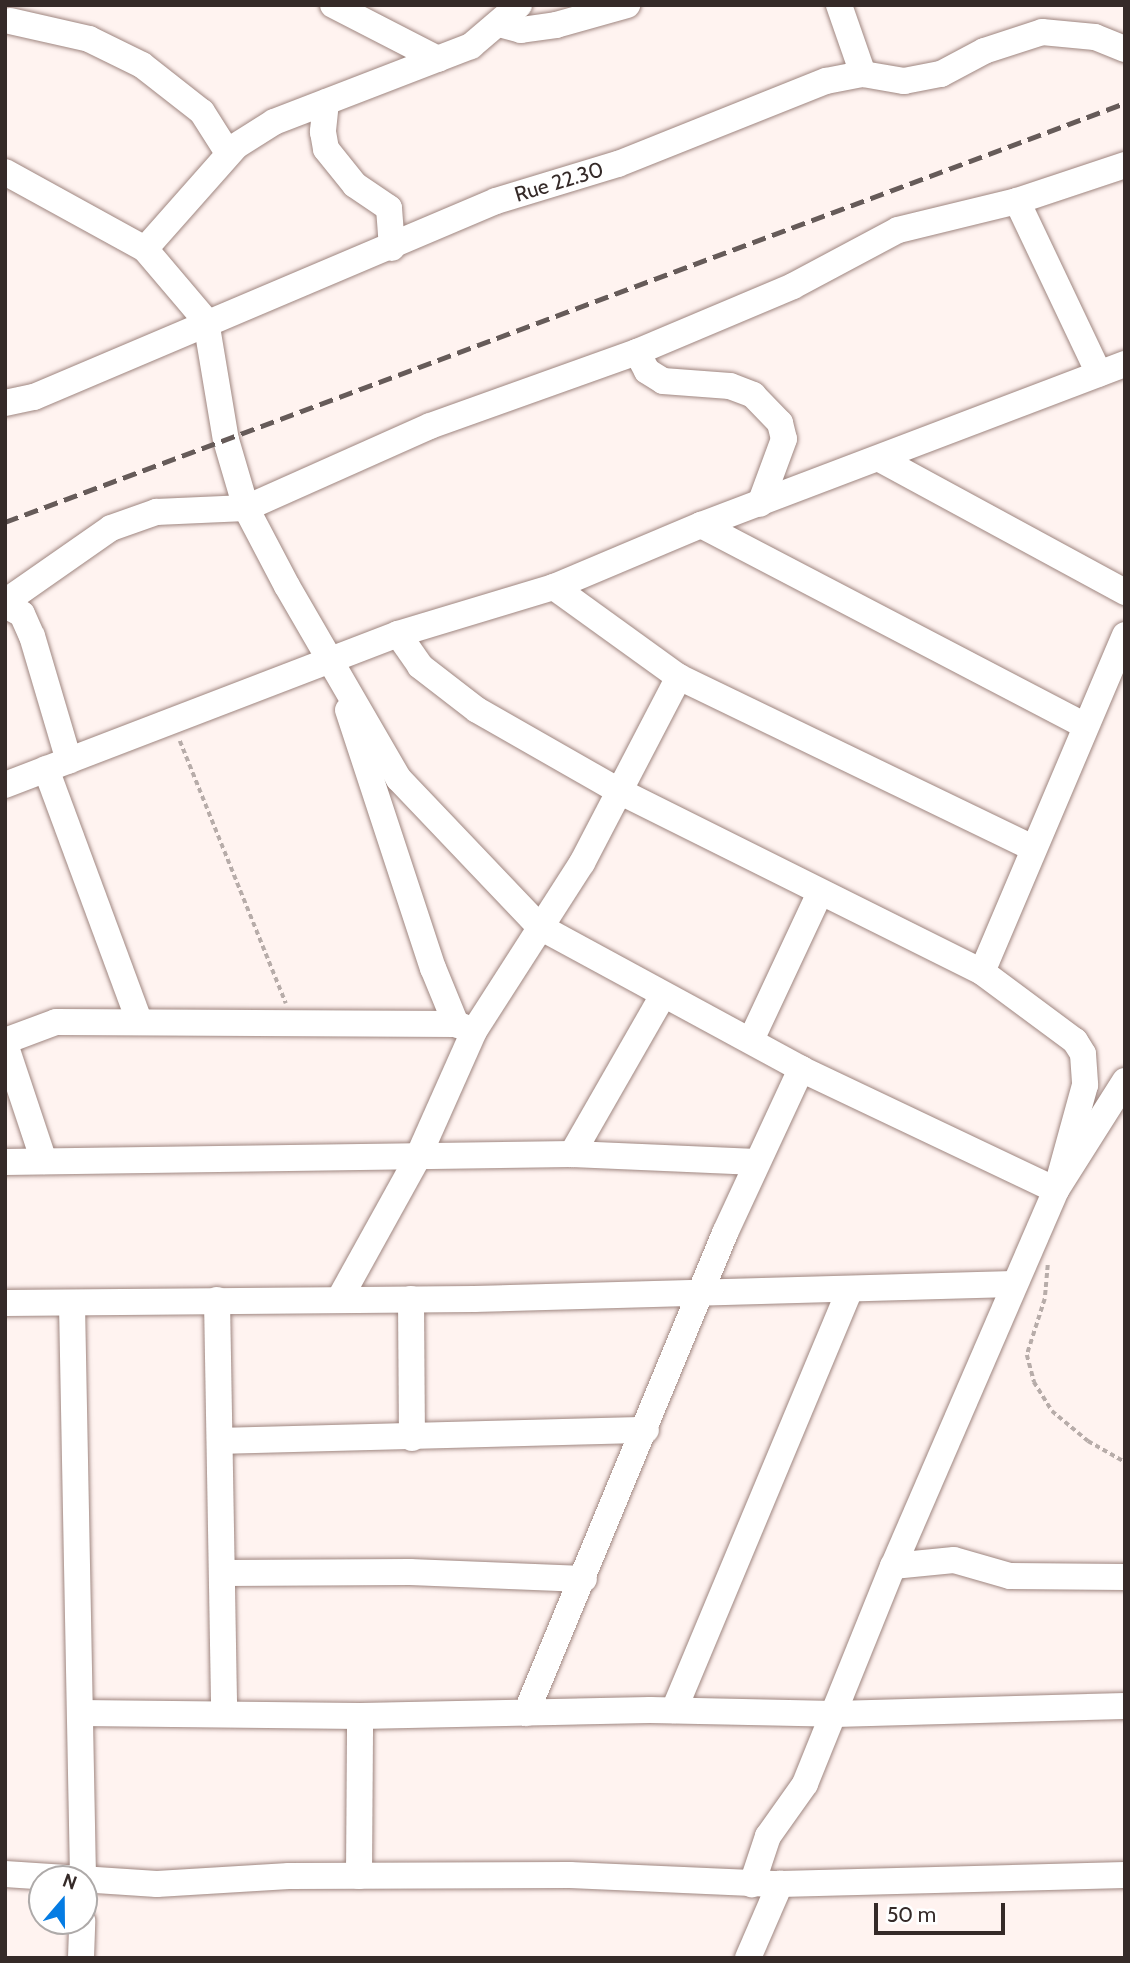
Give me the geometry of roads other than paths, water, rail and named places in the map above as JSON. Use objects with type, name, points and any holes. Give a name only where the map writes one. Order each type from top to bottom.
[{"type":"street","points":[[333,5],[438,59]]},
{"type":"street","points":[[145,249],[228,153],[274,122],[471,46],[519,5]]},
{"type":"street","points":[[499,24],[521,30],[556,25],[627,5]]},
{"type":"street","points":[[839,5],[863,74]]},
{"type":"street","points":[[10,22],[89,39],[142,65],[202,112],[228,153]]},
{"type":"street","name":"Rue 22.30","points":[[5,403],[34,397],[206,321],[392,248],[496,201],[618,164],[826,81],[863,74],[904,81],[941,74],[984,51],[1042,32],[1094,37],[1125,49]]},
{"type":"street","points":[[326,102],[323,132],[326,149],[355,185],[389,208],[392,248]]},
{"type":"street","points":[[139,1021],[57,765],[32,636],[22,614],[5,604],[111,528],[156,512],[246,508],[430,426],[637,352],[793,286],[898,230],[1017,201],[1125,165]]},
{"type":"street","points":[[5,172],[145,249],[206,321],[226,440],[246,508],[399,779],[540,927],[801,1069],[1056,1190]]},
{"type":"street","points":[[1017,201],[1099,374]]},
{"type":"street","points":[[637,352],[647,371],[663,381],[730,386],[753,395],[775,417],[784,439],[760,504]]},
{"type":"street","points":[[5,785],[398,634],[554,587],[701,526],[1125,364]]},
{"type":"street","points":[[880,459],[1125,592]]},
{"type":"street","points":[[701,526],[1086,726]]},
{"type":"street","points":[[554,587],[679,677],[1032,848]]},
{"type":"street","points":[[398,634],[420,666],[477,710],[619,791],[982,972],[1074,1041],[1083,1054],[1085,1086],[1056,1190],[893,1566],[805,1784],[768,1836],[752,1884]]},
{"type":"street","points":[[982,972],[1032,848],[1125,635]]},
{"type":"street","points":[[332,658],[433,968],[465,1028]]},
{"type":"street","points":[[340,1298],[418,1157],[465,1028],[540,927],[582,863],[679,677]]},
{"type":"street","points":[[751,1040],[820,893]]},
{"type":"street","points":[[572,1154],[663,995]]},
{"type":"street","points":[[44,1161],[5,1043],[56,1022],[139,1021],[465,1028]]},
{"type":"street","points":[[526,1713],[646,1430],[699,1295],[801,1069]]},
{"type":"street","points":[[1056,1190],[1125,1081]]},
{"type":"street","points":[[5,1162],[572,1154],[757,1162]]},
{"type":"street","points":[[5,1303],[699,1295],[1015,1284]]},
{"type":"street","points":[[674,1710],[849,1291]]},
{"type":"street","points":[[411,1299],[412,1438]]},
{"type":"street","points":[[217,1300],[224,1573],[224,1711]]},
{"type":"street","points":[[72,1304],[83,1865]]},
{"type":"street","points":[[220,1441],[646,1430]]},
{"type":"street","points":[[893,1566],[954,1560],[1010,1576],[1125,1577]]},
{"type":"street","points":[[224,1573],[449,1573],[584,1579]]},
{"type":"street","points":[[80,1713],[224,1711],[360,1716],[674,1710],[835,1714],[1125,1706]]},
{"type":"street","points":[[359,1876],[360,1716]]},
{"type":"street","points":[[5,1874],[28,1875]]},
{"type":"street","points":[[98,1879],[156,1884],[359,1876],[570,1875],[780,1884],[1125,1875]]},
{"type":"street","points":[[748,1958],[780,1884]]},
{"type":"street","points":[[81,1958],[82,1935]]},
{"type":"railway","points":[[5,522],[1125,103]]}]
